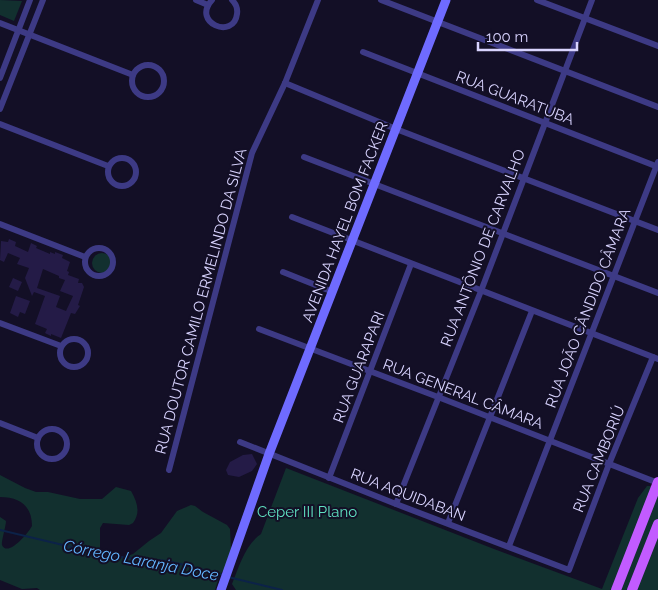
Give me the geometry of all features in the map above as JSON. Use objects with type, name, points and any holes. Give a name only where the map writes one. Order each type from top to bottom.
[{"type":"main road","points":[[616,590],[658,483]]},
{"type":"main road","points":[[632,590],[658,524]]},
{"type":"street","points":[[0,78],[30,0]]},
{"type":"street","points":[[0,109],[43,0]]},
{"type":"street","points":[[196,0],[210,2],[206,14],[211,23],[215,26],[225,27],[234,22],[236,18],[237,8],[232,0]]},
{"type":"street","name":"RUA DOUTOR CAMILO ERMELINDO DA SILVA","points":[[169,470],[252,153],[285,83],[318,0]]},
{"type":"street","points":[[381,0],[658,107]]},
{"type":"street","name":"AVENIDA HAYEL BOM FACKER","points":[[222,588],[269,454],[446,0]]},
{"type":"street","points":[[537,0],[658,46]]},
{"type":"street","name":"RUA ANTÔNIO DE CARVALHO","points":[[396,504],[481,291],[592,0]]},
{"type":"street","points":[[0,23],[133,75]]},
{"type":"street","name":"RUA GUARATUBA","points":[[363,52],[657,165]]},
{"type":"street","points":[[145,65],[155,66],[160,69],[164,78],[163,88],[155,96],[139,94],[133,86],[133,75],[140,67],[145,65]]},
{"type":"street","points":[[285,83],[396,129],[658,230]]},
{"type":"street","points":[[0,124],[108,166]]},
{"type":"street","points":[[304,157],[658,293]]},
{"type":"street","points":[[118,158],[127,158],[136,169],[135,178],[128,185],[114,184],[108,176],[108,166],[118,158]]},
{"type":"street","name":"RUA JOÃO CÂNDIDO CÂMARA","points":[[509,546],[657,165]]},
{"type":"street","points":[[292,217],[655,358]]},
{"type":"street","points":[[0,224],[85,257]]},
{"type":"street","points":[[101,248],[112,256],[113,266],[107,274],[94,276],[90,274],[85,266],[85,257],[92,250],[101,248]]},
{"type":"street","name":"RUA GUARAPARI","points":[[329,478],[411,264]]},
{"type":"street","points":[[283,272],[333,292]]},
{"type":"street","points":[[448,524],[532,311]]},
{"type":"street","points":[[0,322],[61,346]]},
{"type":"street","name":"RUA GENERAL CÂMARA","points":[[259,330],[438,396],[658,483]]},
{"type":"street","points":[[77,339],[82,341],[89,352],[86,361],[79,367],[74,368],[65,364],[60,356],[61,346],[68,340],[77,339]]},
{"type":"street","name":"RUA CAMBORIÚ","points":[[569,570],[609,464],[655,358]]},
{"type":"street","points":[[0,423],[38,438]]},
{"type":"street","points":[[55,429],[63,434],[67,443],[66,448],[61,456],[47,458],[38,447],[38,438],[45,430],[55,429]]},
{"type":"street","name":"RUA AQUIDABAN","points":[[240,442],[569,570]]},
{"type":"green space","points":[[0,0],[22,1],[14,21],[0,15]]},
{"type":"green space","points":[[102,253],[109,256],[112,263],[109,270],[102,273],[95,270],[92,263],[95,256]]},
{"type":"green space","name":"Ceper III Plano","points":[[286,468],[602,589],[638,498],[647,486],[658,486],[658,590],[236,590],[232,584],[240,564],[251,544],[261,534]]},
{"type":"green space","points":[[0,475],[36,492],[48,492],[80,499],[102,499],[116,487],[131,491],[137,507],[137,515],[133,523],[129,525],[103,523],[100,528],[100,548],[103,552],[118,559],[133,554],[161,533],[177,511],[191,505],[195,506],[227,525],[230,529],[231,549],[215,590],[40,590],[37,588],[22,589],[0,580],[0,517],[6,521],[2,543],[5,548],[18,543],[32,526],[30,513],[24,504],[7,497],[0,497]]},
{"type":"building","points":[[9,239],[16,242],[15,246],[28,252],[31,243],[37,246],[36,248],[50,254],[50,252],[55,254],[55,252],[63,255],[62,258],[70,262],[67,271],[69,272],[68,275],[79,279],[78,283],[82,283],[84,287],[78,305],[80,306],[75,314],[71,313],[61,338],[45,333],[47,329],[35,324],[45,296],[34,292],[32,296],[25,278],[29,268],[17,264],[20,258],[8,253],[4,262],[0,260],[1,241],[8,242]],"holes":[[[43,269],[59,276],[59,278],[65,280],[60,291],[73,296],[66,311],[56,307],[60,296],[37,288]]]},
{"type":"building","points":[[13,278],[22,282],[18,291],[9,287]]},
{"type":"building","points":[[16,296],[30,301],[25,314],[20,312],[18,317],[10,313]]},
{"type":"building","points":[[252,454],[257,464],[252,471],[239,477],[228,475],[226,470],[230,462],[243,455]]},
{"type":"waterway","name":"Córrego Laranja Doce","points":[[0,530],[109,556],[168,561],[224,575]]},
{"type":"waterway","name":"Córrego Laranja Doce","points":[[228,577],[282,590]]}]
